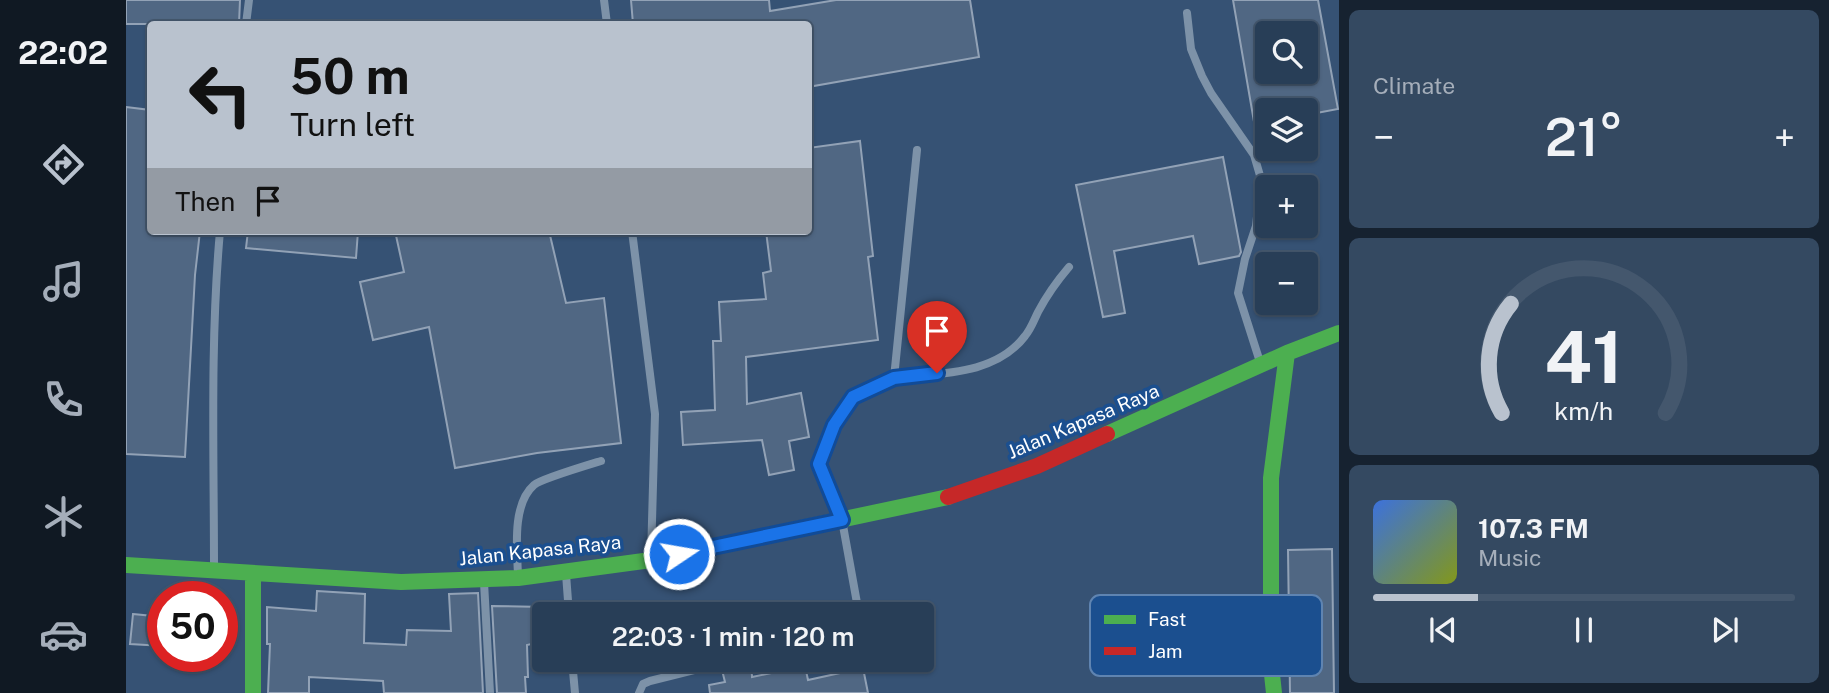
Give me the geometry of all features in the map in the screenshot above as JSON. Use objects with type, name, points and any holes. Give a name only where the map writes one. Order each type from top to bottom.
[{"type":"main road","name":"Jalan Kapasa Raya","points":[[126,565],[401,582],[518,578],[651,560],[953,496],[1037,466],[1287,353],[1339,333]]},
{"type":"main road","points":[[1271,595],[1271,478],[1287,353]]},
{"type":"main road","points":[[253,573],[253,693]]},
{"type":"lane","points":[[246,21],[249,0]]},
{"type":"lane","points":[[604,0],[607,21]]},
{"type":"lane","points":[[1187,12],[1191,49],[1202,76],[1254,155],[1261,179],[1256,226],[1238,293],[1261,365]]},
{"type":"lane","points":[[894,378],[917,150]]},
{"type":"lane","points":[[214,571],[213,370],[215,286],[220,235]]},
{"type":"lane","points":[[633,235],[655,414],[651,560]]},
{"type":"lane","points":[[858,602],[842,520],[819,464],[834,425],[853,397],[894,378],[958,371],[1002,358],[1025,336],[1052,287],[1069,267]]},
{"type":"lane","points":[[518,578],[517,530],[523,501],[534,485],[601,461]]},
{"type":"lane","points":[[566,571],[568,602]]},
{"type":"lane","points":[[484,579],[490,693]]},
{"type":"lane","points":[[573,672],[575,693]]},
{"type":"lane","points":[[639,693],[643,684],[686,672]]},
{"type":"building","points":[[126,0],[240,0],[239,21],[147,21],[147,24],[126,24]]},
{"type":"building","points":[[631,0],[769,0],[770,11],[836,0],[970,0],[979,57],[812,86],[812,21],[633,21]]},
{"type":"building","points":[[1233,0],[1318,0],[1338,109],[1318,113],[1318,98],[1255,98],[1255,128]]},
{"type":"building","points":[[126,107],[147,110],[147,235],[200,235],[185,457],[126,454]]},
{"type":"building","points":[[860,141],[873,256],[868,257],[878,340],[746,357],[747,404],[801,393],[809,437],[789,441],[794,470],[769,475],[762,440],[683,445],[681,412],[715,410],[713,341],[721,341],[719,302],[766,299],[763,273],[771,271],[766,235],[812,235],[812,147]]},
{"type":"building","points":[[1223,157],[1241,252],[1239,256],[1199,264],[1193,236],[1114,251],[1125,313],[1103,317],[1076,185]]},
{"type":"building","points":[[248,235],[358,235],[356,258],[246,248]]},
{"type":"building","points":[[396,235],[550,235],[566,303],[604,298],[621,443],[537,453],[455,468],[429,327],[373,340],[360,282],[404,272]]},
{"type":"building","points":[[1332,549],[1334,693],[1290,693],[1290,676],[1322,676],[1322,595],[1289,595],[1288,550]]},
{"type":"building","points":[[317,591],[365,594],[364,643],[406,645],[407,630],[451,631],[449,594],[478,593],[483,693],[384,693],[383,681],[309,677],[309,693],[268,693],[270,644],[267,644],[267,607],[316,611]]},
{"type":"building","points":[[492,606],[532,607],[532,644],[527,645],[526,693],[497,693]]},
{"type":"building","points":[[133,614],[147,615],[147,645],[130,644]]},
{"type":"building","points":[[722,672],[752,672],[752,677],[776,672],[806,672],[808,680],[845,672],[864,672],[868,693],[710,693],[709,685],[725,682]]},
{"type":"traffic: fast","points":[[1107,434],[1287,353],[1339,333]]},
{"type":"traffic: fast","points":[[1271,595],[1271,478],[1287,353]]},
{"type":"traffic: fast","points":[[126,565],[401,582],[518,578],[651,560],[948,497]]},
{"type":"traffic: fast","points":[[253,573],[253,693]]},
{"type":"traffic: fast","points":[[1272,676],[1274,693]]},
{"type":"traffic: jam","points":[[948,497],[1037,466],[1107,434]]},
{"type":"route","points":[[679,554],[842,520],[819,464],[834,425],[853,397],[894,378],[937,373]]}]
